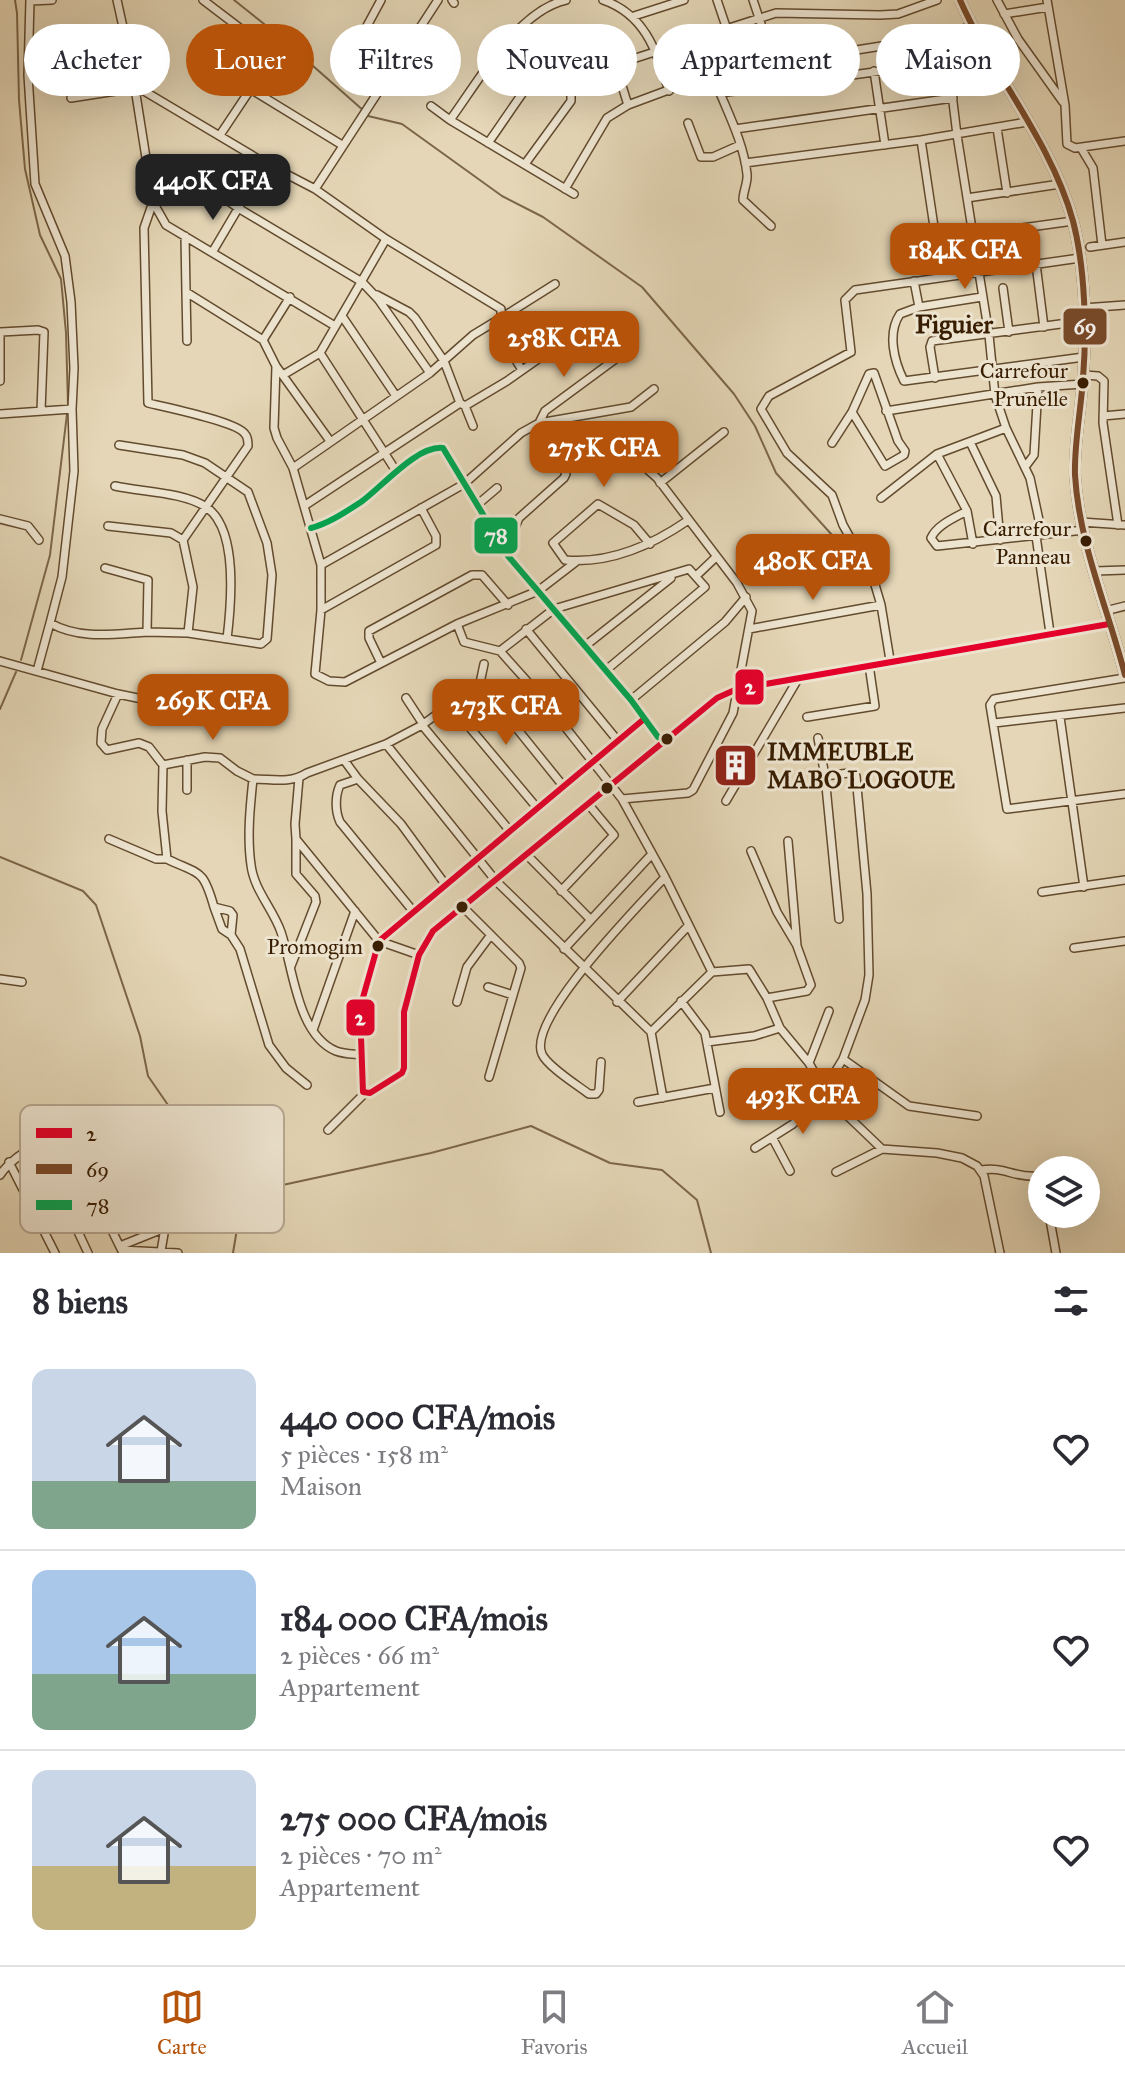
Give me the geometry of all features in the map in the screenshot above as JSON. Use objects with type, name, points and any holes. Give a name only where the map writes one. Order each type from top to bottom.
[{"type":"street","points":[[37,671],[62,577],[72,487],[74,368],[68,274],[65,256],[35,184],[31,154],[28,75],[30,0],[52,0]]},
{"type":"street","points":[[117,0],[122,24]]},
{"type":"street","points":[[203,0],[235,24]]},
{"type":"street","points":[[368,24],[381,0]]},
{"type":"street","points":[[315,189],[438,0]]},
{"type":"street","points":[[526,24],[539,11],[566,0]]},
{"type":"street","points":[[603,0],[634,16],[653,46]]},
{"type":"street","points":[[634,16],[684,0]]},
{"type":"street","points":[[717,0],[725,24]]},
{"type":"street","points":[[753,0],[761,24]]},
{"type":"street","points":[[739,24],[776,13],[898,14],[916,4],[937,0]]},
{"type":"street","points":[[960,0],[970,24]]},
{"type":"street","points":[[997,0],[1018,39],[1065,105]]},
{"type":"street","points":[[1004,14],[1048,4],[1065,105],[1067,144],[1081,148],[1125,141]]},
{"type":"street","points":[[860,73],[874,71],[885,145]]},
{"type":"street","points":[[450,120],[477,83]]},
{"type":"street","points":[[71,98],[84,96]]},
{"type":"street","points":[[136,96],[153,202],[166,225],[335,326]]},
{"type":"street","points":[[153,96],[315,189],[386,239],[501,309],[497,321],[522,370]]},
{"type":"street","points":[[220,135],[248,96]]},
{"type":"street","points":[[262,96],[342,145]]},
{"type":"street","points":[[488,143],[522,96]]},
{"type":"street","points":[[525,164],[571,101],[571,96]]},
{"type":"street","points":[[625,96],[628,105]]},
{"type":"street","points":[[565,189],[601,125],[628,105],[654,96]]},
{"type":"street","points":[[721,96],[745,163],[748,178],[743,200],[771,226]]},
{"type":"street","points":[[1012,96],[1060,184],[1073,221],[1080,258],[1084,357],[1075,473],[1082,526],[1125,676],[994,699],[990,705],[1007,809],[1125,794]]},
{"type":"street","points":[[735,129],[953,98],[989,335],[995,395],[1006,428],[1030,478],[1050,633]]},
{"type":"street","points":[[431,106],[574,194]]},
{"type":"street","points":[[745,163],[957,135],[1027,122]]},
{"type":"street","points":[[688,123],[701,157],[713,157],[740,145]]},
{"type":"street","points":[[997,128],[1007,193]]},
{"type":"street","points":[[921,140],[936,240],[1073,221]]},
{"type":"street","points":[[1081,148],[1093,168],[1102,245]]},
{"type":"street","points":[[213,251],[265,163]]},
{"type":"street","points":[[967,198],[1060,184]]},
{"type":"street","points":[[210,188],[362,282],[430,373]]},
{"type":"street","points":[[153,202],[144,228],[148,403],[225,423],[243,431],[248,439],[247,450],[230,477],[183,540],[193,587],[188,633]]},
{"type":"street","points":[[185,236],[187,341]]},
{"type":"street","points":[[283,375],[320,353],[386,239]]},
{"type":"street","points":[[1090,247],[1125,242]]},
{"type":"street","points":[[890,660],[881,605],[868,561],[843,525],[832,495],[787,453],[761,409],[769,396],[851,352],[845,305],[851,292],[1080,258]]},
{"type":"street","points":[[1036,264],[1044,327]]},
{"type":"street","points":[[914,281],[919,307]]},
{"type":"street","points":[[293,468],[430,373],[473,335],[555,284]]},
{"type":"street","points":[[1003,288],[1009,332]]},
{"type":"street","points":[[186,292],[263,340],[276,366],[330,441]]},
{"type":"street","points":[[372,292],[409,312],[444,361],[473,426]]},
{"type":"street","points":[[263,340],[290,297]]},
{"type":"street","points":[[982,297],[919,307],[900,314],[894,328],[893,346],[904,381],[1084,357]]},
{"type":"street","points":[[1083,308],[1124,305],[1125,315]]},
{"type":"street","points":[[342,316],[396,396]]},
{"type":"street","points":[[935,378],[932,341],[1083,321]]},
{"type":"street","points":[[304,506],[462,404],[522,370],[578,331]]},
{"type":"street","points":[[0,381],[1,332],[44,332],[41,411]]},
{"type":"street","points":[[320,353],[396,471]]},
{"type":"street","points":[[539,423],[545,411],[621,355]]},
{"type":"street","points":[[276,366],[274,428],[293,468],[321,565],[321,610],[315,674],[329,681],[345,682],[457,624],[538,591],[577,561]]},
{"type":"street","points":[[832,443],[872,373],[905,453],[885,466],[852,412]]},
{"type":"street","points":[[886,411],[1098,376],[1104,381],[1103,416],[1121,525],[1082,526],[1039,535],[937,546],[931,538],[941,527],[967,511]]},
{"type":"street","points":[[1025,467],[1034,455],[1038,387]]},
{"type":"street","points":[[321,565],[464,484],[521,433],[539,423],[631,407],[654,389]]},
{"type":"street","points":[[0,414],[72,409]]},
{"type":"street","points":[[1103,416],[1125,414]]},
{"type":"street","points":[[881,498],[937,454],[1006,428]]},
{"type":"street","points":[[660,483],[724,432]]},
{"type":"street","points":[[970,442],[996,496],[1000,540]]},
{"type":"street","points":[[622,799],[693,790],[733,713],[752,611],[746,597],[660,483],[630,454],[627,444]]},
{"type":"street","points":[[50,623],[65,631],[84,635],[188,633],[261,644],[265,642],[272,575],[267,543],[252,498],[230,477],[205,463],[183,455],[119,445]]},
{"type":"street","points":[[311,528],[362,501],[396,471],[439,447],[443,448],[505,550],[631,700],[663,743]]},
{"type":"street","points":[[937,454],[967,511],[973,544]]},
{"type":"street","points":[[505,550],[519,518],[566,474],[563,469],[542,462]]},
{"type":"street","points":[[115,486],[172,495],[207,507],[222,530],[232,575],[227,639]]},
{"type":"street","points":[[477,505],[497,488]]},
{"type":"street","points":[[650,544],[634,525],[598,504],[553,543],[565,560],[617,555],[650,544],[687,521]]},
{"type":"street","points":[[321,610],[436,545],[436,536],[421,508]]},
{"type":"street","points":[[0,519],[28,526],[39,540]]},
{"type":"street","points":[[108,526],[163,532],[183,540]]},
{"type":"street","points":[[696,576],[716,557]]},
{"type":"street","points":[[105,568],[148,580],[147,632]]},
{"type":"street","points":[[500,651],[554,609],[689,569],[705,587],[605,671]]},
{"type":"street","points":[[1095,571],[1125,570]]},
{"type":"street","points":[[585,646],[677,573]]},
{"type":"street","points":[[381,663],[369,638],[369,631],[472,575],[482,575],[508,605]]},
{"type":"street","points":[[631,700],[725,622],[746,597]]},
{"type":"street","points":[[749,629],[881,605]]},
{"type":"street","points":[[1105,611],[1125,606]]},
{"type":"street","points":[[457,624],[464,642],[500,651],[543,699],[622,799],[712,972]]},
{"type":"street","points":[[328,1130],[365,1093],[391,1080],[404,1068],[404,1012],[419,955],[424,952],[433,931],[528,856],[704,708],[737,689],[1109,624]]},
{"type":"street","points":[[526,629],[618,741]]},
{"type":"street","points":[[1113,638],[1125,635]]},
{"type":"street","points":[[0,661],[118,694],[244,720]]},
{"type":"street","points":[[163,765],[220,758],[253,779],[282,781],[299,778],[386,744],[422,724],[480,683],[484,664]]},
{"type":"street","points":[[807,717],[875,706],[869,665]]},
{"type":"street","points":[[726,801],[798,679]]},
{"type":"street","points":[[480,683],[564,787]]},
{"type":"street","points":[[118,694],[102,729],[101,743],[107,750],[139,743],[149,747],[163,765],[162,811],[167,859]]},
{"type":"street","points":[[406,698],[422,724],[510,831]]},
{"type":"street","points":[[450,704],[538,809]]},
{"type":"street","points":[[994,723],[1125,708]]},
{"type":"street","points":[[1060,717],[1084,887]]},
{"type":"street","points":[[365,1093],[362,1083],[360,1008],[379,941],[644,719]]},
{"type":"street","points":[[818,738],[825,776],[839,919]]},
{"type":"street","points":[[386,744],[496,881],[651,1032],[663,1098]]},
{"type":"street","points":[[187,760],[187,790]]},
{"type":"street","points":[[344,760],[401,824],[445,884]]},
{"type":"street","points":[[755,1148],[793,1124],[824,1090],[843,1059],[865,1000],[869,975],[867,894],[856,776],[854,773],[825,776]]},
{"type":"street","points":[[291,966],[316,902],[315,896],[296,874],[295,824],[299,778]]},
{"type":"street","points":[[253,779],[249,838],[253,874],[277,923],[302,1010],[313,1030],[334,1050],[361,1055]]},
{"type":"street","points":[[358,779],[340,785],[336,814],[413,911]]},
{"type":"street","points":[[561,891],[614,835],[589,805]]},
{"type":"street","points":[[109,839],[156,859],[167,859],[193,869],[203,876],[222,929],[231,935],[240,949],[269,1045],[286,1068],[307,1085]]},
{"type":"street","points":[[296,839],[379,941],[419,955]]},
{"type":"street","points":[[767,998],[810,989],[797,946],[788,841]]},
{"type":"street","points":[[751,851],[777,912],[797,946]]},
{"type":"street","points":[[564,949],[651,855]]},
{"type":"street","points":[[528,856],[590,919]]},
{"type":"street","points":[[601,1062],[599,1090],[596,1094],[589,1094],[543,1058],[541,1051],[547,1018],[583,968],[665,877]]},
{"type":"street","points":[[1042,892],[1125,880]]},
{"type":"street","points":[[214,907],[230,911],[233,915],[231,935]]},
{"type":"street","points":[[463,907],[519,963],[520,973],[489,1077]]},
{"type":"street","points":[[313,1030],[355,911]]},
{"type":"street","points":[[617,1002],[688,926]]},
{"type":"street","points":[[457,1002],[467,967],[490,936]]},
{"type":"street","points":[[1074,948],[1125,941]]},
{"type":"street","points":[[651,1032],[712,972],[749,969],[767,998],[780,1028],[809,1063],[824,1090],[882,1149]]},
{"type":"street","points":[[0,979],[22,982]]},
{"type":"street","points":[[488,987],[513,995]]},
{"type":"street","points":[[681,1001],[703,1029],[720,1112]]},
{"type":"street","points":[[809,1063],[829,1011]]},
{"type":"street","points":[[707,1042],[754,1036],[780,1028]]},
{"type":"street","points":[[843,1059],[909,1106],[977,1116]]},
{"type":"street","points":[[638,1102],[715,1088]]},
{"type":"street","points":[[773,1139],[790,1171]]},
{"type":"street","points":[[836,1172],[882,1149],[937,1153],[962,1158],[981,1170],[999,1167],[1013,1175],[1028,1176]]},
{"type":"street","points":[[0,1175],[9,1162],[20,1155]]},
{"type":"street","points":[[9,1162],[20,1184]]},
{"type":"street","points":[[981,1170],[1000,1253]]},
{"type":"street","points":[[1052,1228],[1056,1253]]},
{"type":"street","points":[[45,1233],[55,1253]]},
{"type":"street","points":[[79,1233],[88,1253]]},
{"type":"street","points":[[122,1250],[155,1233]]},
{"type":"street","points":[[161,1251],[164,1233]]},
{"type":"street","points":[[122,1250],[178,1253]]},
{"type":"waterway","points":[[15,0],[25,169],[40,235],[61,279],[68,405]]},
{"type":"waterway","points":[[234,0],[364,111]]},
{"type":"waterway","points":[[368,116],[402,124],[502,196],[543,217],[642,287],[734,394],[755,426],[776,473],[851,556]]},
{"type":"waterway","points":[[21,660],[50,555],[67,414]]},
{"type":"waterway","points":[[0,709],[16,672]]},
{"type":"waterway","points":[[226,683],[274,691]]},
{"type":"waterway","points":[[0,857],[83,891],[96,905],[140,1036],[148,1076],[168,1105]]},
{"type":"waterway","points":[[284,1185],[431,1153],[531,1126],[610,1163],[662,1170],[697,1200],[711,1253]]},
{"type":"waterway","points":[[233,1253],[236,1233]]},
{"type":"transit line","name":"69","points":[[960,0],[1051,163],[1073,221],[1080,258],[1085,320],[1075,475],[1088,551],[1125,675]]},
{"type":"transit line","name":"78","points":[[311,528],[361,502],[422,453],[443,448],[508,556],[631,700],[658,737]]},
{"type":"transit line","name":"2","points":[[644,719],[379,941],[360,1008],[363,1092],[370,1093],[402,1073],[404,1012],[419,955],[433,931],[717,698],[737,689],[1109,624]]},
{"type":"place","name":"Carrefour Prunelle","points":[[1083,383]]},
{"type":"place","name":"Carrefour Panneau","points":[[1086,541]]},
{"type":"place","name":"IMMEUBLE MABO LOGOUE","points":[[736,766]]},
{"type":"place","name":"Promogim","points":[[378,946]]},
{"type":"district","name":"Figuier","points":[[954,324]]}]
